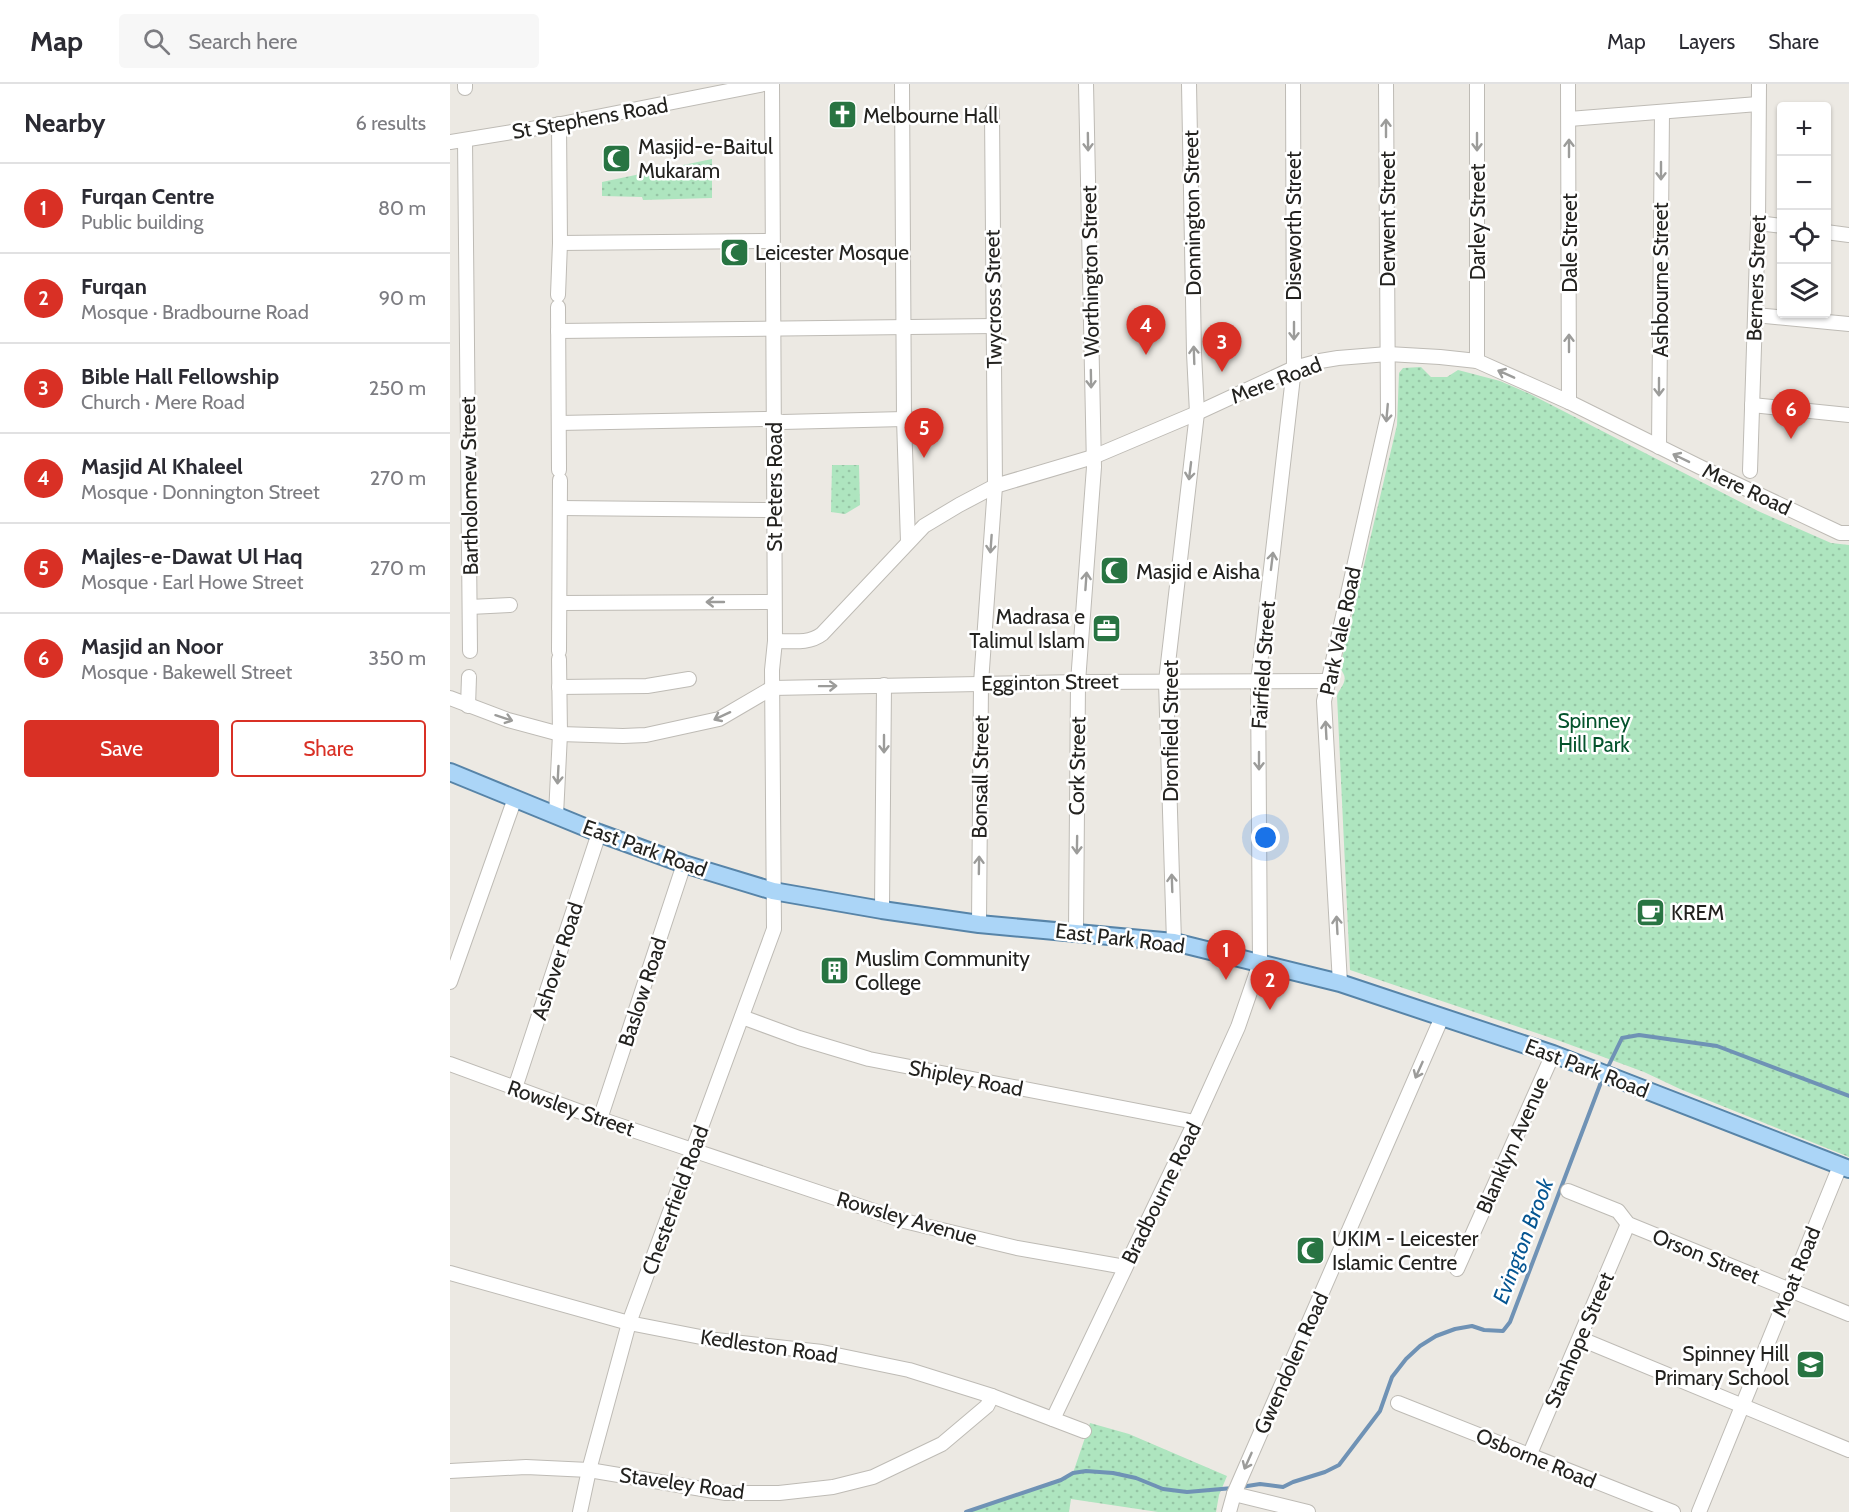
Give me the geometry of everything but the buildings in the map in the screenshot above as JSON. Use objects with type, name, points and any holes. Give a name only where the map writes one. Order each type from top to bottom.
[{"type":"main road","name":"East Park Road","points":[[450,772],[599,833],[684,864],[773,891],[979,924],[1174,942],[1340,983],[1553,1054],[1845,1168]]},
{"type":"street","name":"St Stephens Road","points":[[450,142],[559,124],[764,84]]},
{"type":"street","name":"St Peters Road","points":[[772,84],[775,641],[772,687],[773,891]]},
{"type":"street","points":[[902,84],[904,419],[908,542]]},
{"type":"street","name":"Worthington Street","points":[[1086,84],[1092,458]]},
{"type":"street","name":"Donnington Street","points":[[1190,84],[1197,413]]},
{"type":"street","name":"Diseworth Street","points":[[1293,84],[1294,369]]},
{"type":"street","name":"Derwent Street","points":[[1386,84],[1388,354]]},
{"type":"street","name":"Darley Street","points":[[1477,84],[1477,361]]},
{"type":"street","name":"Dale Street","points":[[1568,84],[1569,402]]},
{"type":"street","name":"Berners Street","points":[[1750,471],[1758,223],[1759,84]]},
{"type":"street","points":[[1569,119],[1758,104]]},
{"type":"street","name":"Twycross Street","points":[[992,111],[995,486]]},
{"type":"street","name":"Ashbourne Street","points":[[1659,447],[1662,112]]},
{"type":"street","points":[[556,815],[560,734],[559,124]]},
{"type":"street","name":"Bartholomew Street","points":[[465,140],[470,651]]},
{"type":"street","points":[[1758,223],[1777,225]]},
{"type":"street","points":[[1831,233],[1849,235],[1849,225]]},
{"type":"street","points":[[560,243],[772,241]]},
{"type":"street","points":[[1755,315],[1849,324]]},
{"type":"street","points":[[558,331],[994,326]]},
{"type":"street","name":"Mere Road","points":[[775,641],[815,639],[924,526],[995,486],[1092,458],[1294,369],[1320,361],[1388,354],[1477,361],[1569,402],[1840,533],[1849,534]]},
{"type":"street","name":"Park Vale Road","points":[[1340,983],[1324,701],[1388,415],[1388,354]]},
{"type":"street","name":"Fairfield Street","points":[[1260,963],[1258,682],[1294,369]]},
{"type":"street","points":[[1752,405],[1849,415]]},
{"type":"street","name":"Dronfield Street","points":[[1174,942],[1166,681],[1197,413]]},
{"type":"street","points":[[559,423],[904,419]]},
{"type":"street","name":"Cork Street","points":[[1076,932],[1078,682],[1094,467],[1092,458]]},
{"type":"street","name":"Bonsall Street","points":[[979,924],[981,683],[995,486]]},
{"type":"street","points":[[560,508],[774,510]]},
{"type":"street","points":[[560,603],[774,602]]},
{"type":"street","points":[[470,606],[510,605]]},
{"type":"street","points":[[468,706],[469,677]]},
{"type":"street","points":[[559,687],[647,686],[689,679]]},
{"type":"street","name":"Egginton Street","points":[[772,687],[1328,681]]},
{"type":"street","points":[[882,910],[884,685]]},
{"type":"street","points":[[450,698],[508,720],[560,734],[646,735],[719,719],[772,687]]},
{"type":"street","points":[[450,982],[515,798]]},
{"type":"street","name":"Ashover Road","points":[[515,1088],[599,833]]},
{"type":"street","name":"Baslow Road","points":[[600,1119],[684,864]]},
{"type":"street","name":"Chesterfield Road","points":[[580,1512],[589,1470],[629,1323],[774,929],[773,891]]},
{"type":"street","name":"Bradbourne Road","points":[[1053,1419],[1195,1122],[1238,1027],[1260,963]]},
{"type":"street","name":"Shipley Road","points":[[742,1017],[799,1038],[869,1059],[1195,1122]]},
{"type":"street","name":"Gwendolen Road","points":[[1229,1512],[1235,1490],[1442,1017]]},
{"type":"street","name":"Blanklyn Avenue","points":[[1457,1269],[1553,1054]]},
{"type":"street","name":"Rowsley Street","points":[[450,1064],[600,1119],[693,1149]]},
{"type":"street","name":"Rowsley Avenue","points":[[693,1149],[904,1221],[1017,1248],[1125,1267]]},
{"type":"street","name":"Moat Road","points":[[1699,1512],[1789,1290],[1845,1168]]},
{"type":"street","name":"Orson Street","points":[[1568,1191],[1618,1211],[1628,1224],[1849,1314]]},
{"type":"street","name":"Stanhope Street","points":[[1529,1456],[1581,1339],[1628,1224]]},
{"type":"street","name":"Kedleston Road","points":[[450,1273],[629,1323],[716,1340],[822,1352],[909,1370],[992,1396],[1084,1431]]},
{"type":"street","points":[[1581,1339],[1849,1450]]},
{"type":"street","name":"Staveley Road","points":[[450,1471],[526,1467],[589,1470],[726,1493],[779,1493],[832,1487],[873,1477],[942,1444],[987,1406],[992,1396]]},
{"type":"street","name":"Osborne Road","points":[[1398,1403],[1673,1512]]},
{"type":"street","points":[[1235,1490],[1308,1512]]},
{"type":"green space","points":[[712,159],[712,198],[643,200],[642,197],[602,196],[602,182]]},
{"type":"green space","name":"Spinney Hill Park","points":[[1421,367],[1431,377],[1447,377],[1458,370],[1500,381],[1530,394],[1758,511],[1831,543],[1849,545],[1849,1157],[1680,1089],[1644,1072],[1350,970],[1337,696],[1345,678],[1340,667],[1397,425],[1399,373],[1403,368]]},
{"type":"green space","points":[[832,465],[859,465],[860,505],[845,514],[831,512]]},
{"type":"green space","points":[[1090,1423],[1129,1434],[1227,1476],[1219,1495],[1216,1512],[1158,1512],[1071,1499],[1069,1512],[966,1512],[1061,1481],[1073,1473]]},
{"type":"waterway","name":"Evington Brook","points":[[1606,1071],[1622,1038],[1639,1035],[1717,1046],[1849,1096]]},
{"type":"waterway","name":"Evington Brook","points":[[1241,1487],[1260,1484],[1283,1487],[1339,1465],[1380,1411],[1392,1377],[1420,1346],[1436,1336],[1455,1329],[1472,1326],[1484,1330],[1503,1331],[1510,1322],[1603,1077]]},
{"type":"waterway","name":"Evington Brook","points":[[966,1512],[1061,1480],[1073,1473],[1086,1471],[1113,1473],[1136,1478],[1163,1489],[1187,1492],[1233,1488]]},
{"type":"place","name":"Melbourne Hall","points":[[842,115]]},
{"type":"place","name":"Masjid-e-Baitul Mukaram","points":[[617,158]]},
{"type":"place","name":"Leicester Mosque","points":[[734,252]]},
{"type":"place","name":"Masjid Al Khaleel","points":[[1146,355]]},
{"type":"place","name":"Bible Hall Fellowship","points":[[1222,372]]},
{"type":"place","name":"Masjid an Noor","points":[[1791,439]]},
{"type":"place","name":"Majles-e-Dawat Ul Haq","points":[[924,458]]},
{"type":"place","name":"Masjid e Aisha","points":[[1115,571]]},
{"type":"place","name":"Madrasa e Talimul Islam","points":[[1106,628]]},
{"type":"place","name":"KREM","points":[[1650,912]]},
{"type":"place","name":"Muslim Community College","points":[[834,970]]},
{"type":"place","name":"Furqan Centre","points":[[1226,980]]},
{"type":"place","name":"Furqan","points":[[1270,1010]]},
{"type":"place","name":"UKIM - Leicester Islamic Centre","points":[[1311,1250]]},
{"type":"place","name":"Spinney Hill Primary School","points":[[1810,1365]]}]
